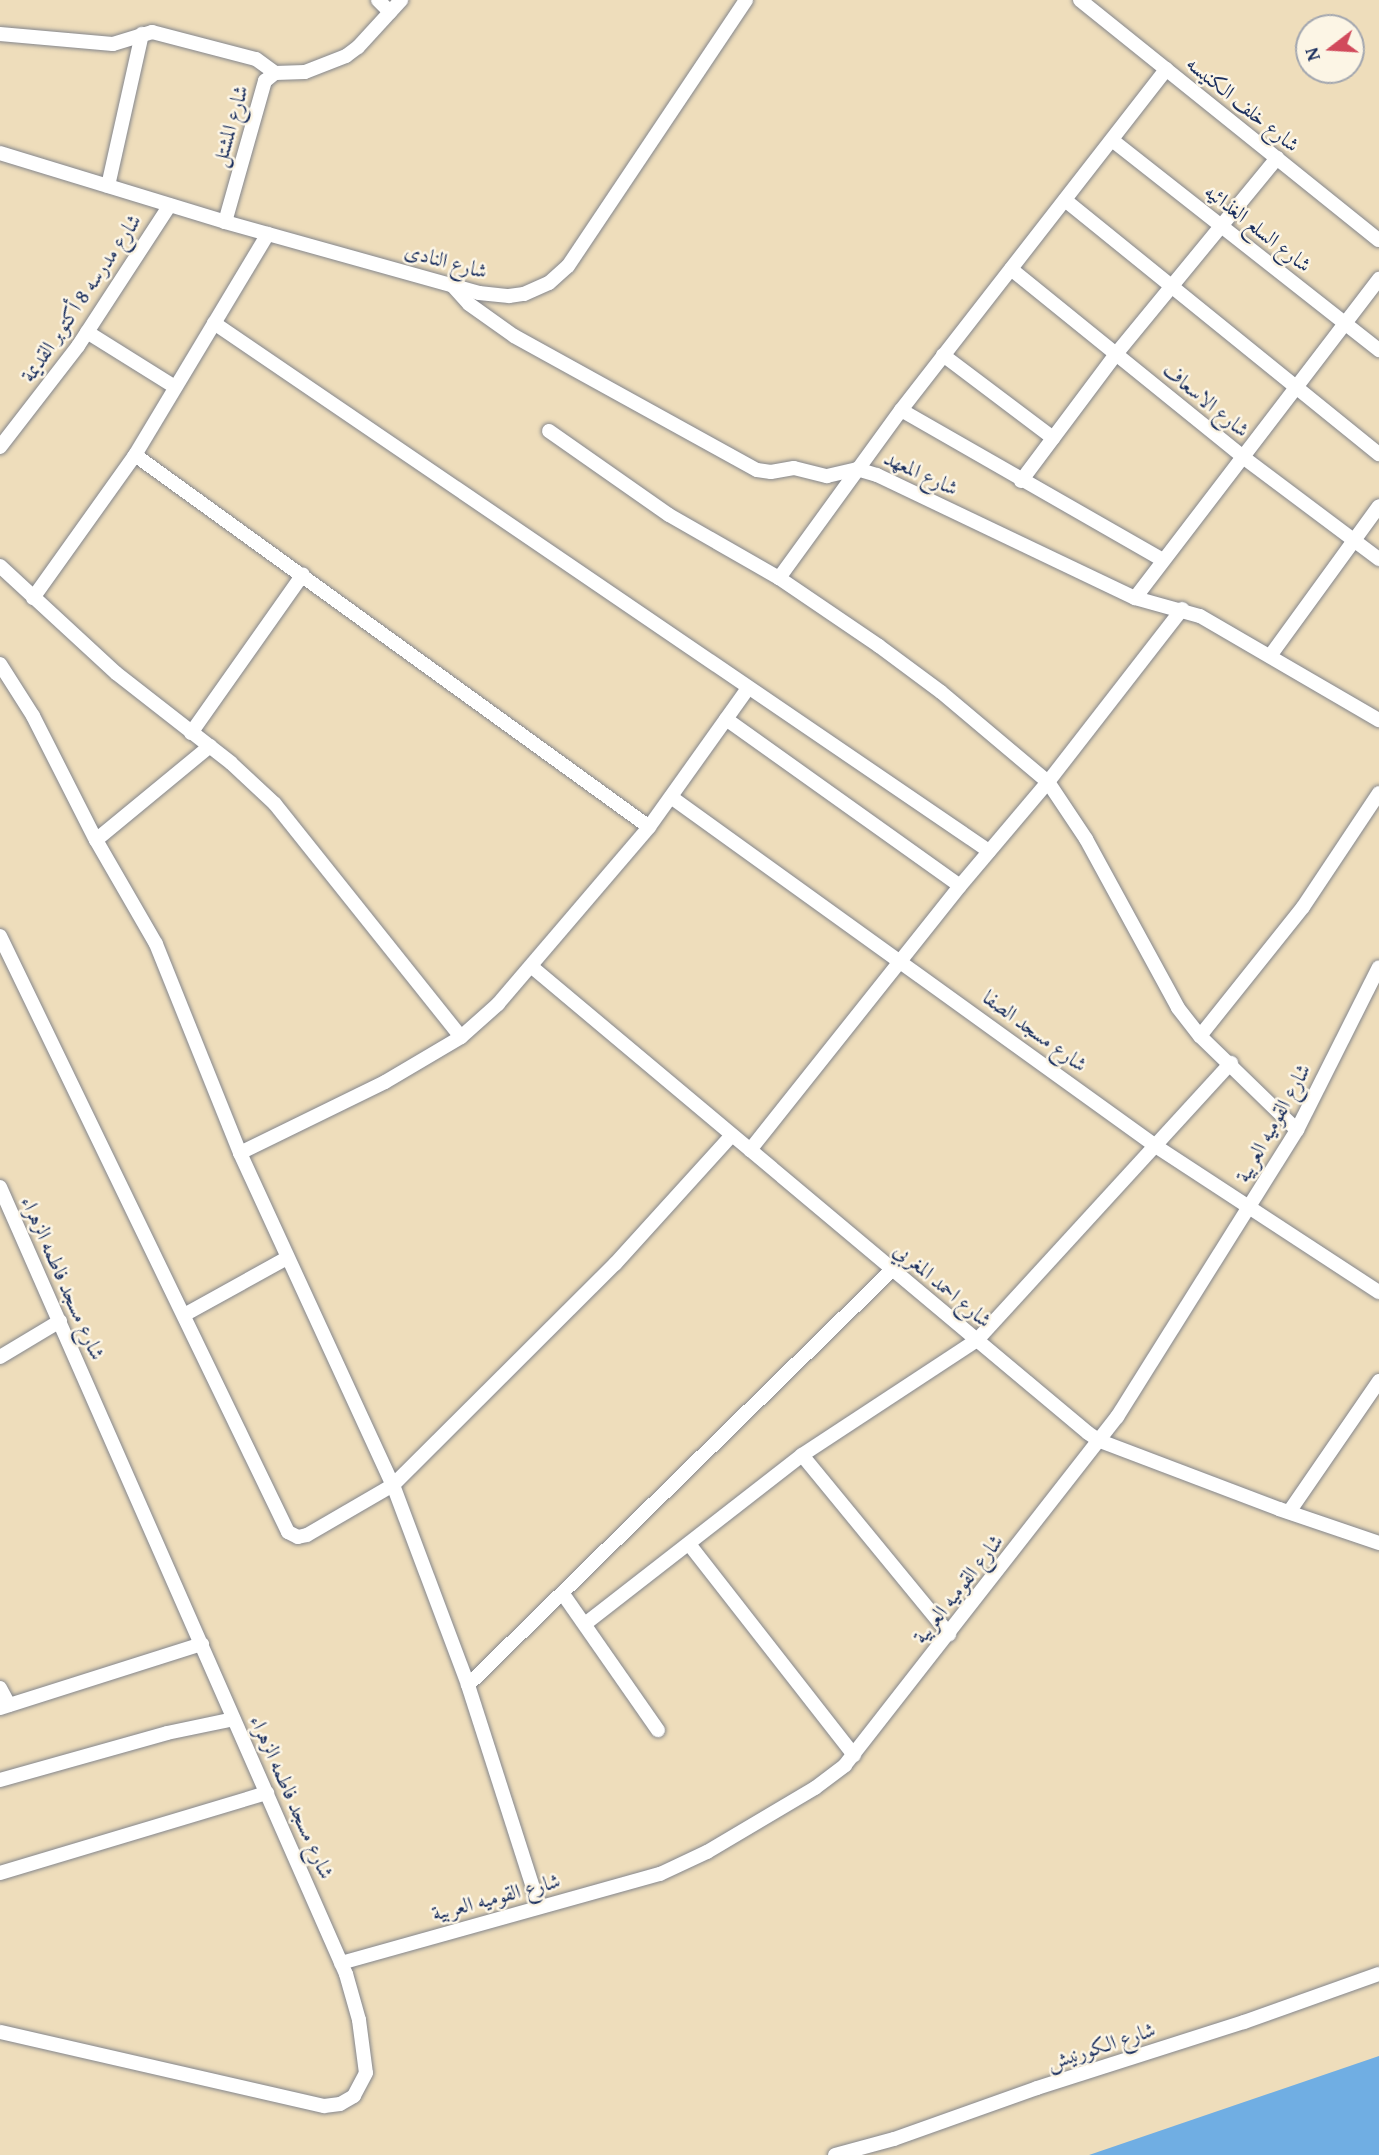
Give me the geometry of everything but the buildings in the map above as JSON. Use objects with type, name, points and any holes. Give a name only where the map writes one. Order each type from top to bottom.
[{"type":"street","points":[[378,0],[390,12]]},
{"type":"street","name":"شارع المشتل","points":[[225,222],[261,86],[275,73],[305,72],[334,63],[358,47],[401,0]]},
{"type":"street","name":"شارع النادى","points":[[0,153],[225,222],[486,295],[509,296],[538,289],[559,275],[576,256],[746,0]]},
{"type":"street","name":"شارع خلف الكنيسه","points":[[1080,0],[1379,240]]},
{"type":"street","points":[[0,34],[113,44],[152,32],[256,59],[275,73]]},
{"type":"street","points":[[108,186],[142,34]]},
{"type":"street","points":[[779,578],[901,410],[1166,69]]},
{"type":"street","name":"شارع السلع الغذائيه","points":[[1112,140],[1379,350]]},
{"type":"street","points":[[1021,481],[1116,354],[1277,158]]},
{"type":"street","points":[[1065,200],[1295,389],[1379,454]]},
{"type":"street","name":"شارع مدرسه 8 أكتوبر القديمة","points":[[0,447],[87,332],[170,205]]},
{"type":"street","points":[[33,598],[135,455],[268,234]]},
{"type":"street","name":"شارع الاسعاف","points":[[1011,268],[1243,457],[1379,559]]},
{"type":"street","points":[[1135,598],[1379,279]]},
{"type":"street","name":"شارع المعهد","points":[[452,285],[469,304],[514,336],[757,470],[771,472],[794,468],[827,476],[857,469],[877,474],[1135,598],[1182,609],[1270,656],[1379,720]]},
{"type":"street","points":[[214,323],[989,851]]},
{"type":"street","points":[[87,332],[175,387]]},
{"type":"street","points":[[943,355],[1053,438]]},
{"type":"street","points":[[901,410],[1163,560]]},
{"type":"street","points":[[550,431],[669,514],[779,578],[931,685],[1048,782],[1086,839],[1178,1008],[1200,1036],[1231,1063],[1297,1130]]},
{"type":"street","points":[[135,455],[649,827]]},
{"type":"street","points":[[1270,656],[1379,506]]},
{"type":"street","points":[[0,566],[116,673],[256,785],[293,824],[461,1037]]},
{"type":"street","points":[[191,733],[303,574]]},
{"type":"street","points":[[751,1150],[960,886],[1048,782],[1182,609]]},
{"type":"street","points":[[0,664],[33,716],[96,840],[156,944],[240,1153],[393,1485],[468,1685],[539,1906]]},
{"type":"street","points":[[240,1153],[374,1087],[461,1037],[532,967],[649,827],[748,688]]},
{"type":"street","points":[[726,719],[960,886]]},
{"type":"street","points":[[96,840],[210,746]]},
{"type":"street","points":[[1200,1036],[1303,907],[1379,793]]},
{"type":"street","name":"شارع مسجد الصفا","points":[[671,797],[1157,1147],[1379,1292]]},
{"type":"street","points":[[0,936],[288,1532],[298,1537],[307,1535],[393,1485],[615,1264],[732,1135]]},
{"type":"street","name":"شارع احمد المغربي","points":[[532,967],[1100,1441],[1379,1544]]},
{"type":"street","name":"شارع القوميه العربية","points":[[341,1963],[639,1880],[694,1859],[836,1774],[854,1755],[1100,1441],[1297,1130],[1379,967]]},
{"type":"street","points":[[585,1624],[802,1455],[977,1340],[1157,1147],[1231,1063]]},
{"type":"street","name":"شارع مسجد فاطمه الزهراء","points":[[0,1187],[341,1963],[359,2020],[366,2074],[354,2096],[332,2105],[0,2032]]},
{"type":"street","points":[[184,1315],[287,1258]]},
{"type":"street","points":[[468,1685],[892,1270]]},
{"type":"street","points":[[0,1357],[60,1321]]},
{"type":"street","points":[[1289,1512],[1379,1381]]},
{"type":"street","points":[[802,1455],[948,1634]]},
{"type":"street","points":[[689,1545],[854,1755]]},
{"type":"street","points":[[563,1594],[657,1730]]},
{"type":"street","points":[[0,1688],[4,1707],[202,1644]]},
{"type":"street","points":[[0,1780],[153,1737],[234,1719]]},
{"type":"street","points":[[0,1873],[267,1793]]},
{"type":"street","name":"شارع الكورنيش","points":[[835,2155],[920,2130],[1037,2088],[1244,2022],[1379,1974]]},
{"type":"water","points":[[1379,2056],[1379,2155],[1089,2155]]}]
